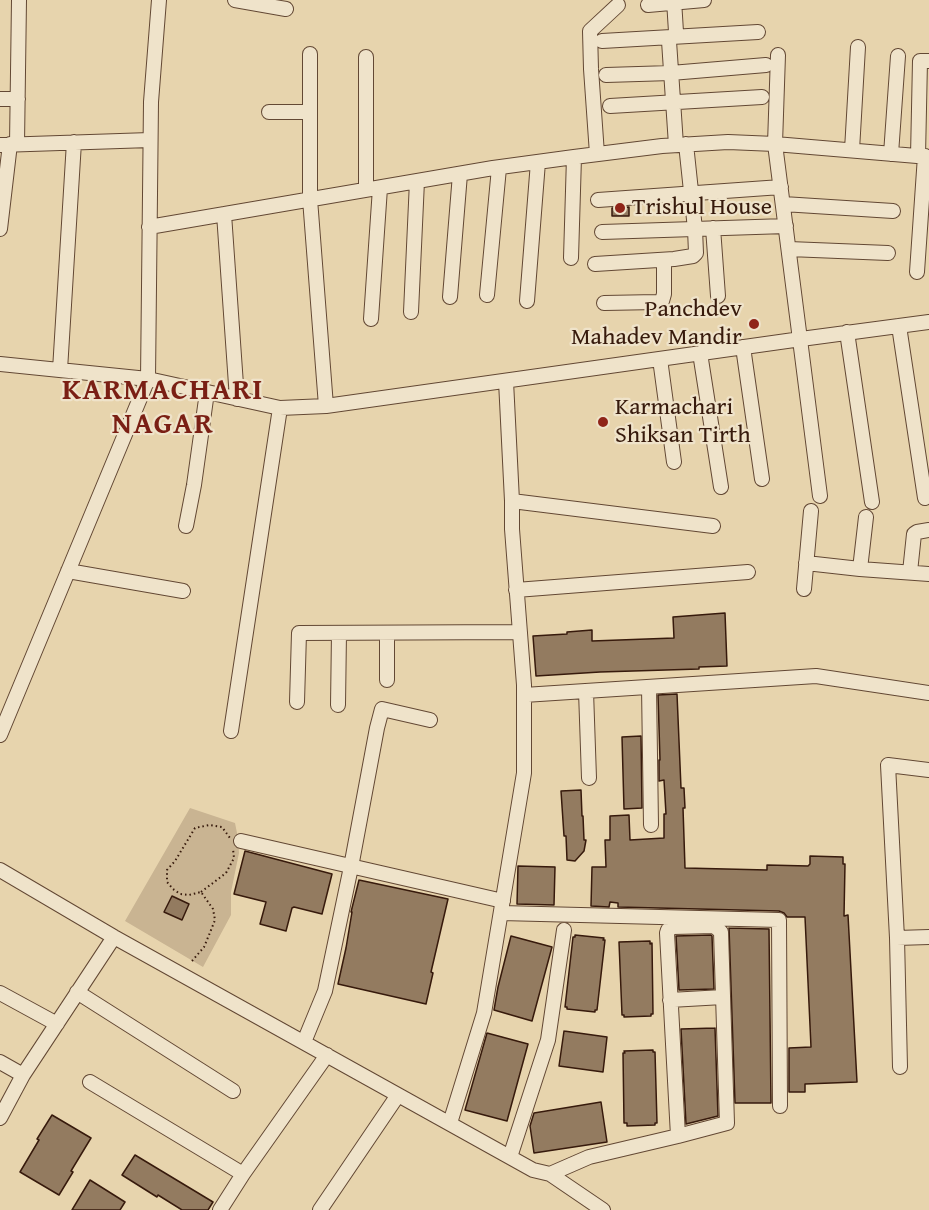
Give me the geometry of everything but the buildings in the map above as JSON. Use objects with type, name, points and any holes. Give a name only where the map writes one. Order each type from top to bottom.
[{"type":"street","points":[[0,229],[9,144],[18,99],[19,0]]},
{"type":"street","points":[[0,735],[148,379],[151,102],[159,0]]},
{"type":"street","points":[[236,0],[286,9]]},
{"type":"street","points":[[648,5],[704,0]]},
{"type":"street","points":[[595,264],[685,258],[696,253],[692,194],[673,102],[669,41],[676,32],[674,1]]},
{"type":"street","points":[[597,154],[590,31],[618,6]]},
{"type":"street","points":[[602,41],[758,32]]},
{"type":"street","points":[[852,150],[858,47]]},
{"type":"street","points":[[310,54],[310,199],[326,406]]},
{"type":"street","points":[[778,55],[775,144],[820,496]]},
{"type":"street","points":[[891,154],[898,56]]},
{"type":"street","points":[[366,57],[373,189],[371,319]]},
{"type":"street","points":[[917,272],[924,156],[920,61],[929,61]]},
{"type":"street","points":[[606,75],[766,65]]},
{"type":"street","points":[[610,106],[762,97]]},
{"type":"street","points":[[0,99],[18,99]]},
{"type":"street","points":[[269,112],[310,112]]},
{"type":"street","points":[[9,144],[150,140]]},
{"type":"street","points":[[60,370],[74,142]]},
{"type":"street","points":[[149,227],[460,174],[574,157],[681,145],[728,142],[775,144],[924,156]]},
{"type":"street","points":[[571,258],[574,157]]},
{"type":"street","points":[[526,301],[538,162]]},
{"type":"street","points":[[487,295],[499,168]]},
{"type":"street","points":[[450,297],[460,174]]},
{"type":"street","points":[[411,312],[417,181]]},
{"type":"street","points":[[597,200],[781,186]]},
{"type":"street","points":[[783,204],[893,211]]},
{"type":"street","points":[[224,214],[237,399]]},
{"type":"street","points":[[602,232],[786,226]]},
{"type":"street","points":[[713,228],[718,296]]},
{"type":"street","points":[[789,249],[888,253]]},
{"type":"street","points":[[604,303],[662,301],[664,260]]},
{"type":"street","points":[[0,364],[148,379],[280,408],[326,406],[929,322]]},
{"type":"street","points":[[899,326],[925,498]]},
{"type":"street","points":[[847,332],[872,502]]},
{"type":"street","points":[[743,347],[762,478]]},
{"type":"street","points":[[700,353],[721,487]]},
{"type":"street","points":[[660,359],[674,462]]},
{"type":"street","points":[[450,1123],[484,1012],[524,773],[524,695],[512,530],[506,381]]},
{"type":"street","points":[[186,526],[207,392]]},
{"type":"street","points":[[231,731],[280,408]]},
{"type":"street","points":[[512,501],[713,526]]},
{"type":"street","points":[[804,589],[811,511]]},
{"type":"street","points":[[860,569],[866,517]]},
{"type":"street","points":[[910,572],[915,534],[929,530]]},
{"type":"street","points":[[806,563],[929,574]]},
{"type":"street","points":[[69,571],[183,591]]},
{"type":"street","points":[[516,590],[748,572]]},
{"type":"street","points":[[297,702],[299,633],[520,632]]},
{"type":"street","points":[[338,705],[339,633]]},
{"type":"street","points":[[387,633],[387,680]]},
{"type":"street","points":[[524,695],[816,676],[929,693]]},
{"type":"street","points":[[649,687],[651,825]]},
{"type":"street","points":[[586,691],[589,778]]},
{"type":"street","points":[[304,1042],[325,991],[382,709],[430,720]]},
{"type":"street","points":[[900,1067],[897,938],[888,765],[929,770]]},
{"type":"street","points":[[235,843],[351,867],[502,907],[778,920],[780,1106]]},
{"type":"street","points":[[0,870],[114,937],[533,1170],[550,1174],[603,1210]]},
{"type":"street","points":[[550,1174],[589,1157],[678,1136],[727,1123],[721,932],[714,926],[673,927],[667,933],[678,1136]]},
{"type":"street","points":[[510,1157],[548,1040],[564,930]]},
{"type":"street","points":[[0,1118],[23,1075],[114,937]]},
{"type":"street","points":[[897,938],[929,937]]},
{"type":"street","points":[[0,993],[57,1024]]},
{"type":"street","points":[[77,993],[233,1091]]},
{"type":"street","points":[[670,1000],[723,997]]},
{"type":"street","points":[[219,1210],[327,1055]]},
{"type":"street","points":[[0,1062],[23,1075]]},
{"type":"street","points":[[90,1082],[243,1174]]},
{"type":"street","points":[[320,1210],[398,1095]]},
{"type":"path","points":[[209,825],[222,827],[235,843],[234,858],[226,873],[201,892],[189,895],[180,894],[167,882],[167,870],[195,828],[209,825]]},
{"type":"path","points":[[192,961],[204,947],[215,920],[213,909],[201,892]]},
{"type":"shaded area","points":[[190,808],[235,823],[238,838],[239,853],[231,892],[231,915],[203,967],[125,921]]},
{"type":"place","name":"Trishul House","points":[[620,208]]},
{"type":"place","name":"Panchdev Mahadev Mandir","points":[[754,324]]},
{"type":"place","name":"Karmachari Shiksan Tirth","points":[[603,422]]},
{"type":"district","name":"KARMACHARI NAGAR","points":[[163,408]]}]
